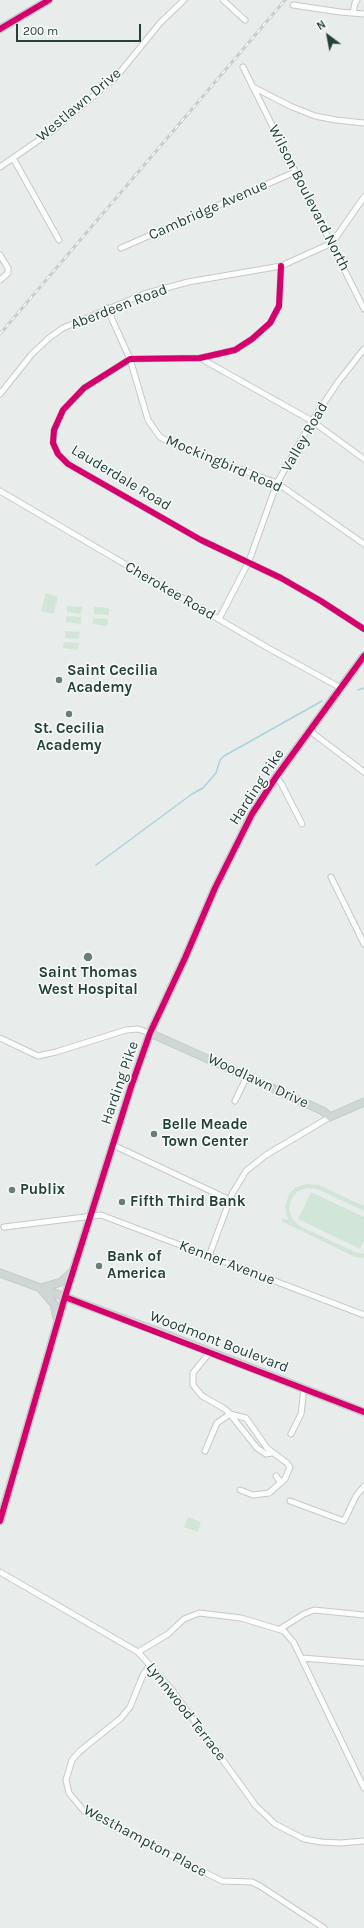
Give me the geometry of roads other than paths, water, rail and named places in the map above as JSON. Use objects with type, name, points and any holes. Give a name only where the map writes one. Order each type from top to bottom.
[{"type":"main road","points":[[0,29],[49,0]]},
{"type":"main road","name":"Harding Pike","points":[[0,1521],[57,1323],[150,1033],[234,847],[252,814],[276,777],[364,656]]},
{"type":"main road","name":"Woodlawn Drive","points":[[150,1033],[323,1111],[330,1117]]},
{"type":"main road","points":[[330,1117],[364,1102]]},
{"type":"main road","points":[[57,1323],[54,1304],[41,1288],[61,1282],[75,1267]]},
{"type":"main road","name":"Woodmont Boulevard","points":[[0,1273],[364,1412]]},
{"type":"street","name":"Westlawn Drive","points":[[0,167],[52,131],[117,76],[160,23],[184,0]]},
{"type":"street","points":[[224,0],[245,20]]},
{"type":"street","points":[[353,13],[357,0]]},
{"type":"street","points":[[293,5],[364,14]]},
{"type":"street","name":"Wilson Boulevard North","points":[[244,67],[364,309]]},
{"type":"street","points":[[253,87],[290,106],[315,116],[364,123]]},
{"type":"street","points":[[13,158],[59,240]]},
{"type":"street","name":"Cambridge Avenue","points":[[121,248],[295,172]]},
{"type":"street","points":[[332,243],[364,197]]},
{"type":"street","name":"Aberdeen Road","points":[[0,394],[32,354],[48,338],[63,328],[107,308],[144,294],[188,282],[281,266],[332,243]]},
{"type":"street","points":[[0,255],[8,268],[8,273],[0,280]]},
{"type":"street","points":[[130,359],[200,358],[236,350],[252,340],[270,323],[279,306],[281,266]]},
{"type":"street","name":"Mockingbird Road","points":[[107,308],[130,359],[148,420],[160,437],[177,446],[278,483],[364,544]]},
{"type":"street","name":"Valley Road","points":[[219,619],[249,562],[278,483],[312,421],[338,382],[364,349]]},
{"type":"street","points":[[200,358],[312,421],[364,459]]},
{"type":"street","name":"Lauderdale Road","points":[[130,359],[84,388],[63,410],[54,430],[53,442],[58,454],[68,464],[201,540],[249,562],[321,601],[364,630]]},
{"type":"street","name":"Cherokee Road","points":[[0,491],[219,619],[341,688]]},
{"type":"street","points":[[310,731],[364,772]]},
{"type":"street","points":[[276,777],[282,783],[302,824]]},
{"type":"street","points":[[331,877],[364,944]]},
{"type":"street","points":[[0,1038],[38,1056],[56,1052],[126,1030],[138,1029],[150,1033]]},
{"type":"street","points":[[234,1101],[247,1076]]},
{"type":"street","points":[[209,1256],[230,1200],[242,1177],[255,1162],[330,1117]]},
{"type":"street","points":[[113,1145],[230,1200]]},
{"type":"street","name":"Kenner Avenue","points":[[4,1227],[26,1226],[90,1218],[101,1215],[364,1316]]},
{"type":"street","points":[[210,1352],[193,1373],[193,1385],[202,1396],[225,1409],[257,1448],[267,1455],[272,1453]]},
{"type":"street","points":[[291,1434],[301,1414],[304,1389]]},
{"type":"street","points":[[205,1451],[217,1423],[230,1414],[238,1415],[248,1420],[272,1453],[289,1466],[288,1473],[282,1483],[273,1491],[262,1495],[249,1494],[240,1490]]},
{"type":"street","points":[[276,1476],[282,1483]]},
{"type":"street","points":[[290,1501],[344,1521],[356,1496],[364,1486]]},
{"type":"street","name":"Lynnwood Terrace","points":[[0,1572],[138,1652],[172,1690],[265,1816],[289,1832],[304,1839],[341,1843],[364,1841]]},
{"type":"street","points":[[280,1629],[304,1614],[314,1610],[364,1614]]},
{"type":"street","points":[[138,1652],[168,1634],[184,1619],[199,1613],[241,1618],[280,1629],[294,1643],[302,1658],[364,1788]]},
{"type":"street","points":[[302,1658],[364,1664]]},
{"type":"street","name":"Westhampton Place","points":[[150,1664],[143,1675],[130,1707],[121,1718],[80,1751],[72,1760],[66,1780],[69,1793],[84,1811],[222,1881],[252,1882],[324,1928]]},
{"type":"waterway","points":[[358,690],[364,688]]},
{"type":"waterway","points":[[96,865],[192,794],[203,788],[216,773],[220,760],[224,756],[322,701]]},
{"type":"railway","points":[[0,334],[285,0]]},
{"type":"place","name":"Saint Cecilia Academy","points":[[59,680]]},
{"type":"place","name":"St. Cecilia Academy","points":[[69,714]]},
{"type":"place","name":"Saint Thomas West Hospital","points":[[88,957]]},
{"type":"place","name":"Belle Meade Town Center","points":[[154,1134]]},
{"type":"place","name":"Publix","points":[[12,1190]]},
{"type":"place","name":"Fifth Third Bank","points":[[122,1202]]},
{"type":"place","name":"Bank of America","points":[[99,1266]]}]
